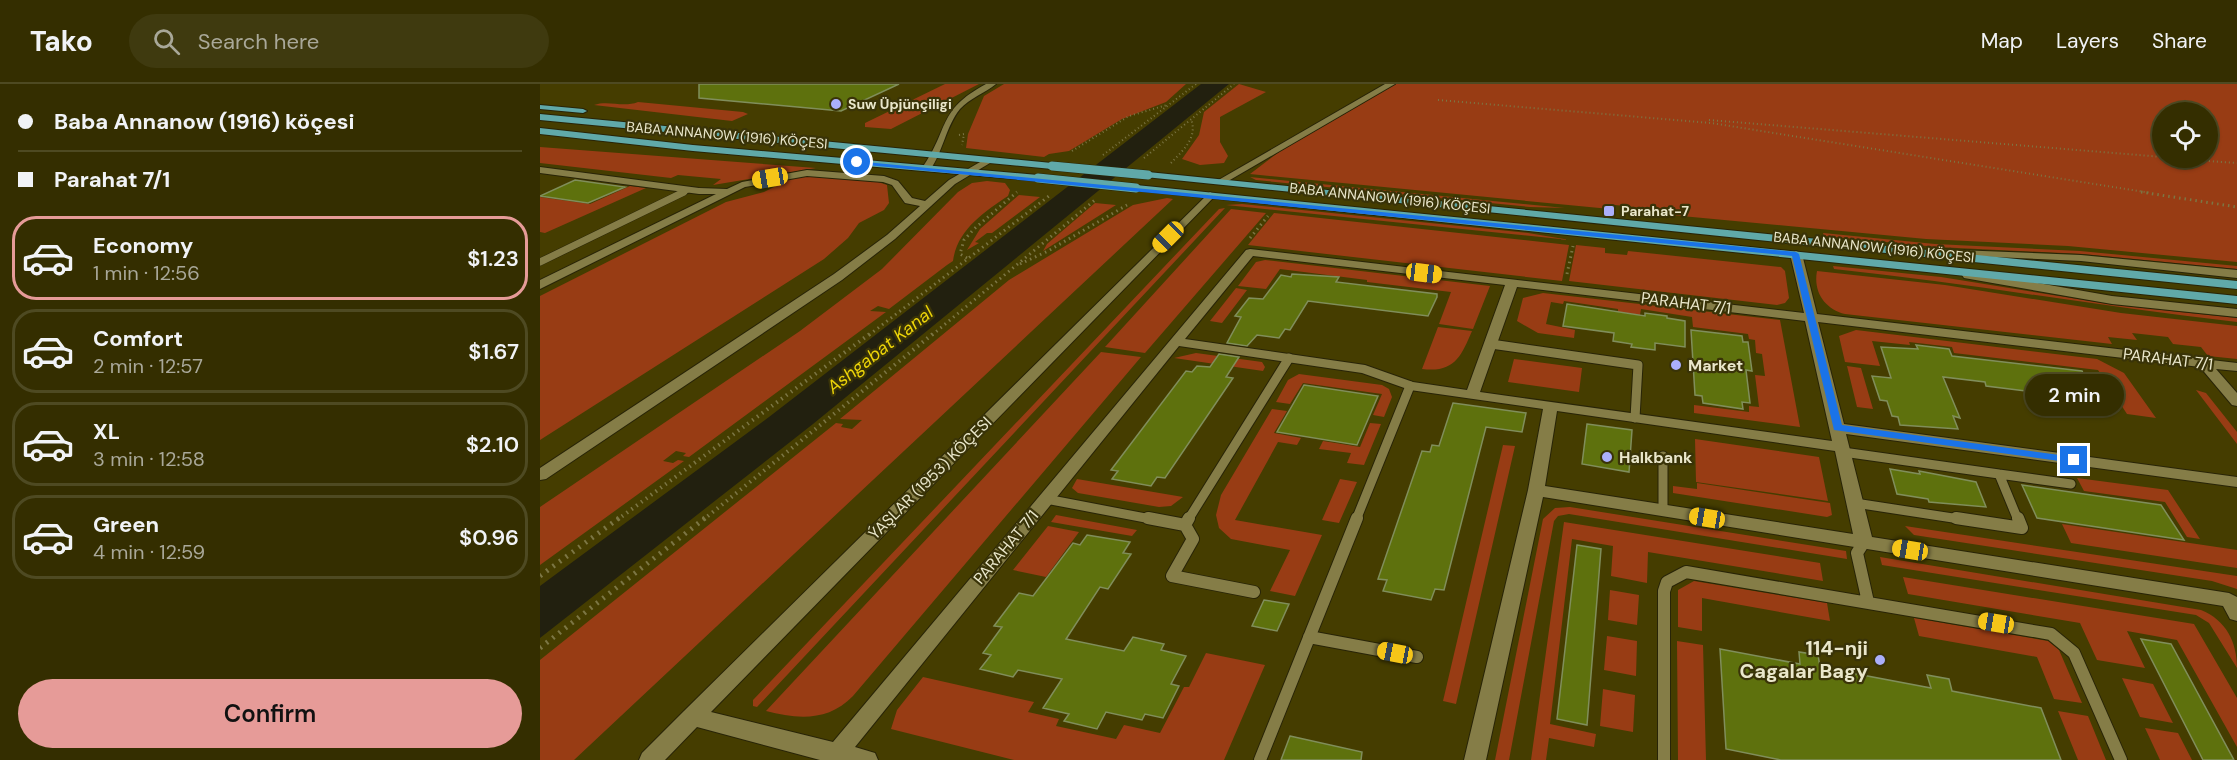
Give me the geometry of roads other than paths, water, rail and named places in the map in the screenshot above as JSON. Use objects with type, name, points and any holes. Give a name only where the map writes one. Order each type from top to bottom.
[{"type":"main road","points":[[540,106],[628,117],[713,134]]},
{"type":"main road","name":"BABA ANNANOW (1916) KÖÇESI","points":[[540,117],[1148,175],[1215,189],[1796,254],[2237,300]]},
{"type":"main road","name":"BABA ANNANOW (1916) KÖÇESI","points":[[540,131],[693,148],[1137,188],[1215,189],[1910,251],[2237,285]]},
{"type":"main road","points":[[540,141],[693,148]]},
{"type":"street","points":[[927,168],[937,156],[951,117],[958,106],[993,84]]},
{"type":"street","name":"ÝAŞLAR (1953) KÖÇESI","points":[[650,760],[1215,189],[1391,84]]},
{"type":"street","points":[[540,475],[838,277],[891,237],[952,182],[987,161]]},
{"type":"street","points":[[540,170],[688,190],[727,191]]},
{"type":"street","points":[[540,285],[685,215],[727,191],[757,181],[783,176],[835,174],[892,182],[909,201],[928,204]]},
{"type":"street","name":"BABA ANNANOW (1916) KÖÇESI","points":[[1910,251],[2081,258],[2237,274]]},
{"type":"street","name":"PARAHAT 7/1","points":[[834,756],[1250,252],[2237,367]]},
{"type":"street","points":[[1796,254],[1864,543]]},
{"type":"street","points":[[1917,266],[2112,300],[2237,313]]},
{"type":"street","points":[[1472,395],[1512,283]]},
{"type":"street","points":[[1176,342],[1365,369],[1410,386],[1842,449]]},
{"type":"street","points":[[2205,364],[2237,402]]},
{"type":"street","points":[[1475,760],[1536,490],[1551,406]]},
{"type":"street","points":[[1837,428],[2237,483]]},
{"type":"street","points":[[1536,490],[1864,543],[2233,607]]},
{"type":"street","points":[[692,717],[834,756],[867,760]]},
{"type":"lane","points":[[540,262],[688,190]]},
{"type":"lane","points":[[1491,344],[1638,365],[1635,418]]},
{"type":"lane","points":[[1185,525],[1288,358]]},
{"type":"lane","points":[[1260,760],[1410,386]]},
{"type":"lane","points":[[1842,449],[2071,484]]},
{"type":"lane","points":[[1663,456],[1663,511]]},
{"type":"lane","points":[[1855,503],[2022,528],[1999,474]]},
{"type":"lane","points":[[1046,499],[1185,525],[1193,539],[1172,576],[1254,592]]},
{"type":"lane","points":[[1864,543],[1857,554],[1868,602]]},
{"type":"lane","points":[[1664,760],[1664,591],[1667,582],[1675,575],[1692,573],[2051,634],[2074,653],[2121,760]]},
{"type":"lane","points":[[1309,637],[1417,657]]},
{"type":"water","name":"Ashgabat Kanal","points":[[1201,84],[1229,84],[813,424],[540,638],[540,586],[769,417]]},
{"type":"place","name":"Suw Üpjünçiligi","points":[[836,104]]},
{"type":"place","name":"Parahat-7","points":[[1609,211]]},
{"type":"place","name":"Market","points":[[1676,365]]},
{"type":"place","name":"Halkbank","points":[[1607,457]]},
{"type":"place","name":"114-nji Cagalar Bagy","points":[[1880,660]]}]
